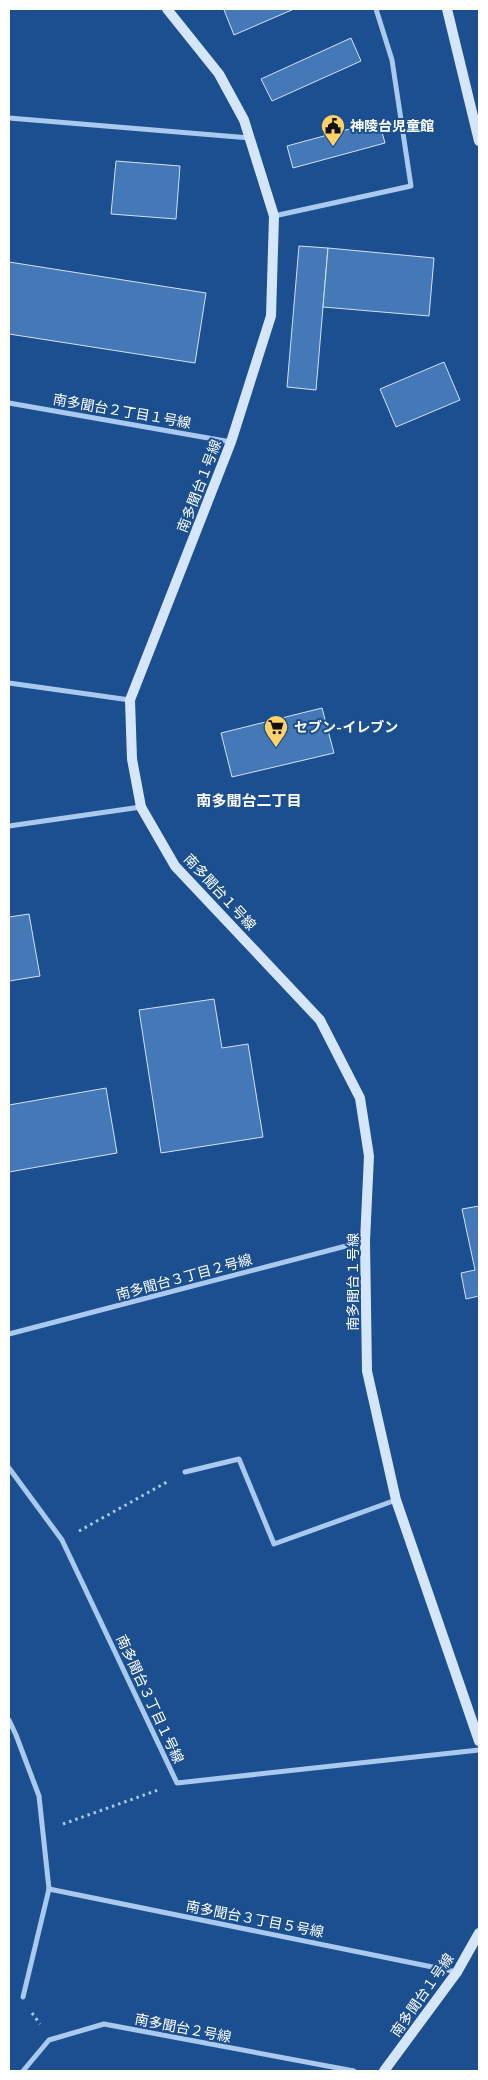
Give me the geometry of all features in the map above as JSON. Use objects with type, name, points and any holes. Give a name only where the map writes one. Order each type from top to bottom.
[{"type":"street","name":"南多聞台１号線","points":[[167,9],[219,74],[244,120],[274,216],[271,316],[231,442],[130,700],[132,759],[141,807],[175,866],[320,1020],[360,1098],[369,1156],[365,1241],[367,1371],[396,1500],[479,1741]]},
{"type":"street","points":[[274,216],[411,186],[392,60],[376,9]]},
{"type":"street","points":[[447,9],[479,141]]},
{"type":"street","points":[[9,118],[250,138]]},
{"type":"street","name":"南多聞台２丁目１号線","points":[[9,403],[231,442]]},
{"type":"street","points":[[9,683],[130,700]]},
{"type":"street","points":[[9,826],[141,807]]},
{"type":"street","name":"南多聞台３丁目２号線","points":[[9,1334],[365,1241]]},
{"type":"street","points":[[185,1472],[239,1459],[274,1544],[396,1500]]},
{"type":"street","name":"南多聞台３丁目１号線","points":[[9,1468],[62,1540],[177,1783],[479,1750]]},
{"type":"street","points":[[9,1720],[39,1796],[49,1889],[23,1997]]},
{"type":"street","name":"南多聞台３丁目５号線","points":[[49,1889],[457,1972]]},
{"type":"street","name":"南多聞台１号線","points":[[384,2071],[457,1972],[479,1932]]},
{"type":"street","name":"南多聞台２号線","points":[[49,2040],[104,2024],[354,2071]]},
{"type":"street","points":[[23,2071],[49,2040]]},
{"type":"path","points":[[62,1540],[185,1472]]},
{"type":"path","points":[[43,1832],[177,1783]]},
{"type":"path","points":[[23,1997],[49,2040]]},
{"type":"building","points":[[294,9],[234,35],[224,10]]},
{"type":"building","points":[[351,38],[361,61],[272,101],[261,79]]},
{"type":"building","points":[[379,121],[385,143],[293,168],[287,146]]},
{"type":"building","points":[[116,161],[180,166],[176,219],[111,214]]},
{"type":"building","points":[[299,246],[328,248],[316,390],[287,387]]},
{"type":"building","points":[[328,248],[434,258],[429,316],[323,307]]},
{"type":"building","points":[[9,262],[206,293],[195,363],[9,334]]},
{"type":"building","points":[[444,362],[460,400],[396,427],[380,389]]},
{"type":"building","points":[[322,708],[334,753],[232,777],[221,733]]},
{"type":"building","points":[[29,914],[40,976],[9,981],[9,917]]},
{"type":"building","points":[[214,999],[222,1048],[248,1044],[263,1137],[161,1153],[139,1010]]},
{"type":"building","points":[[106,1088],[117,1153],[9,1172],[9,1105]]},
{"type":"building","points":[[479,1206],[479,1296],[466,1299],[461,1273],[475,1270],[462,1209]]},
{"type":"place","name":"神陵台児童館","points":[[333,147]]},
{"type":"place","name":"セブン-イレブン","points":[[276,748]]},
{"type":"district","name":"南多聞台二丁目","points":[[249,800]]}]
